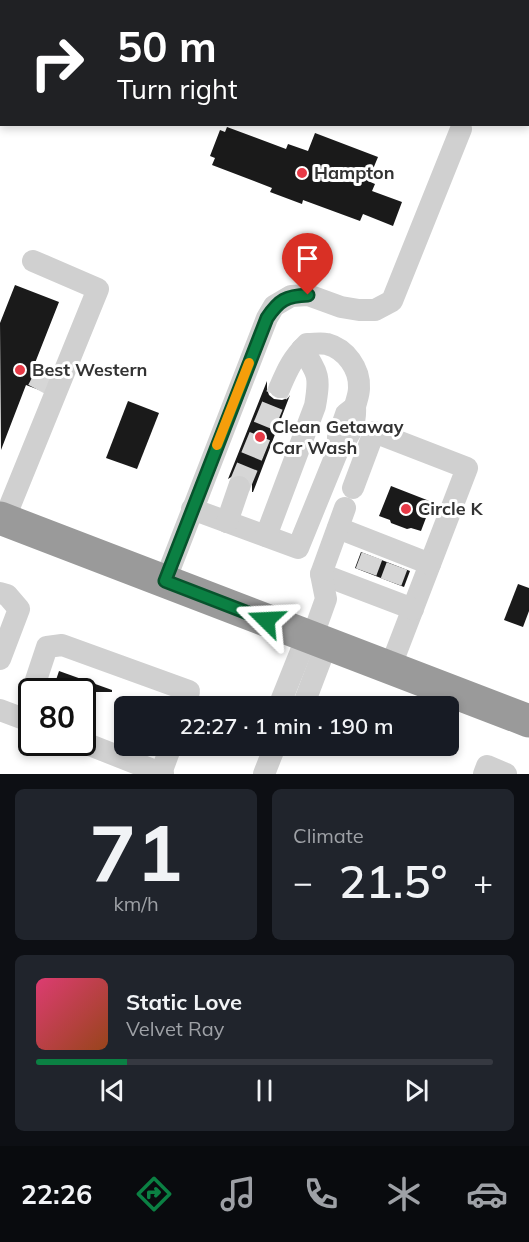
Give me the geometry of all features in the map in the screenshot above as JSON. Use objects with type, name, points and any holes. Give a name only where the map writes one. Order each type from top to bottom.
[{"type":"highway","points":[[2,519],[529,720]]},
{"type":"lane","points":[[165,581],[267,318],[274,306],[291,296],[308,295],[341,307],[359,310],[375,310],[392,301],[461,129]]},
{"type":"lane","points":[[2,519],[98,289],[33,261]]},
{"type":"lane","points":[[192,509],[298,548],[340,445],[347,439],[356,418],[358,374],[350,360],[340,350],[326,344],[308,344],[295,356],[280,387]]},
{"type":"lane","points":[[266,536],[315,406],[318,375],[302,349]]},
{"type":"lane","points":[[47,415],[43,381],[68,363]]},
{"type":"lane","points":[[305,696],[315,639],[326,599],[321,574],[374,432],[467,468],[390,668]]},
{"type":"lane","points":[[227,522],[239,487]]},
{"type":"lane","points":[[345,508],[369,565],[394,575],[413,609]]},
{"type":"lane","points":[[321,574],[369,565],[394,575],[430,564]]},
{"type":"lane","points":[[0,593],[7,595],[19,609],[1,644]]},
{"type":"lane","points":[[0,608],[4,614],[1,644]]},
{"type":"lane","points":[[284,696],[315,639]]},
{"type":"lane","points":[[37,678],[47,647],[62,645],[189,691],[188,696]]},
{"type":"lane","points":[[0,710],[18,717]]},
{"type":"lane","points":[[96,748],[162,774],[168,756]]},
{"type":"lane","points":[[264,774],[271,756]]},
{"type":"lane","points":[[484,774],[487,766],[506,774]]},
{"type":"building","name":"Hampton","points":[[227,127],[286,149],[288,144],[308,151],[315,133],[378,157],[368,181],[375,184],[372,191],[402,202],[393,226],[363,214],[360,221],[303,200],[302,204],[270,192],[272,188],[212,165],[215,158],[210,156],[220,130],[225,132]]},
{"type":"building","name":"Best Western","points":[[15,285],[59,302],[33,368],[49,374],[42,391],[26,385],[1,450],[0,323]]},
{"type":"building","name":"Clean Getaway Car Wash","points":[[267,381],[269,395],[274,399],[282,400],[290,395],[252,492],[252,485],[244,474],[236,474],[228,479]]},
{"type":"building","points":[[128,401],[159,413],[137,469],[106,458]]},
{"type":"building","name":"Circle K","points":[[391,486],[432,502],[421,531],[407,529],[379,516]]},
{"type":"building","name":"Circle K","points":[[361,552],[410,571],[404,587],[355,568]]},
{"type":"building","points":[[518,584],[529,588],[529,611],[523,627],[504,620]]},
{"type":"building","points":[[59,671],[79,678],[57,678]]},
{"type":"building","points":[[96,684],[112,690],[112,692],[96,692]]},
{"type":"tunnel","points":[[38,390],[47,373]]},
{"type":"tunnel","points":[[239,487],[280,387]]},
{"type":"tunnel","points":[[366,572],[372,556]]},
{"type":"tunnel","points":[[391,582],[397,566]]},
{"type":"slow traffic","points":[[217,445],[249,363]]},
{"type":"place","name":"Hampton","points":[[302,173]]},
{"type":"place","name":"Best Western","points":[[20,370]]},
{"type":"place","name":"Clean Getaway Car Wash","points":[[260,437]]},
{"type":"place","name":"Circle K","points":[[406,509]]},
{"type":"route","points":[[266,620],[165,581],[267,318],[274,306],[291,296],[308,295]]}]
